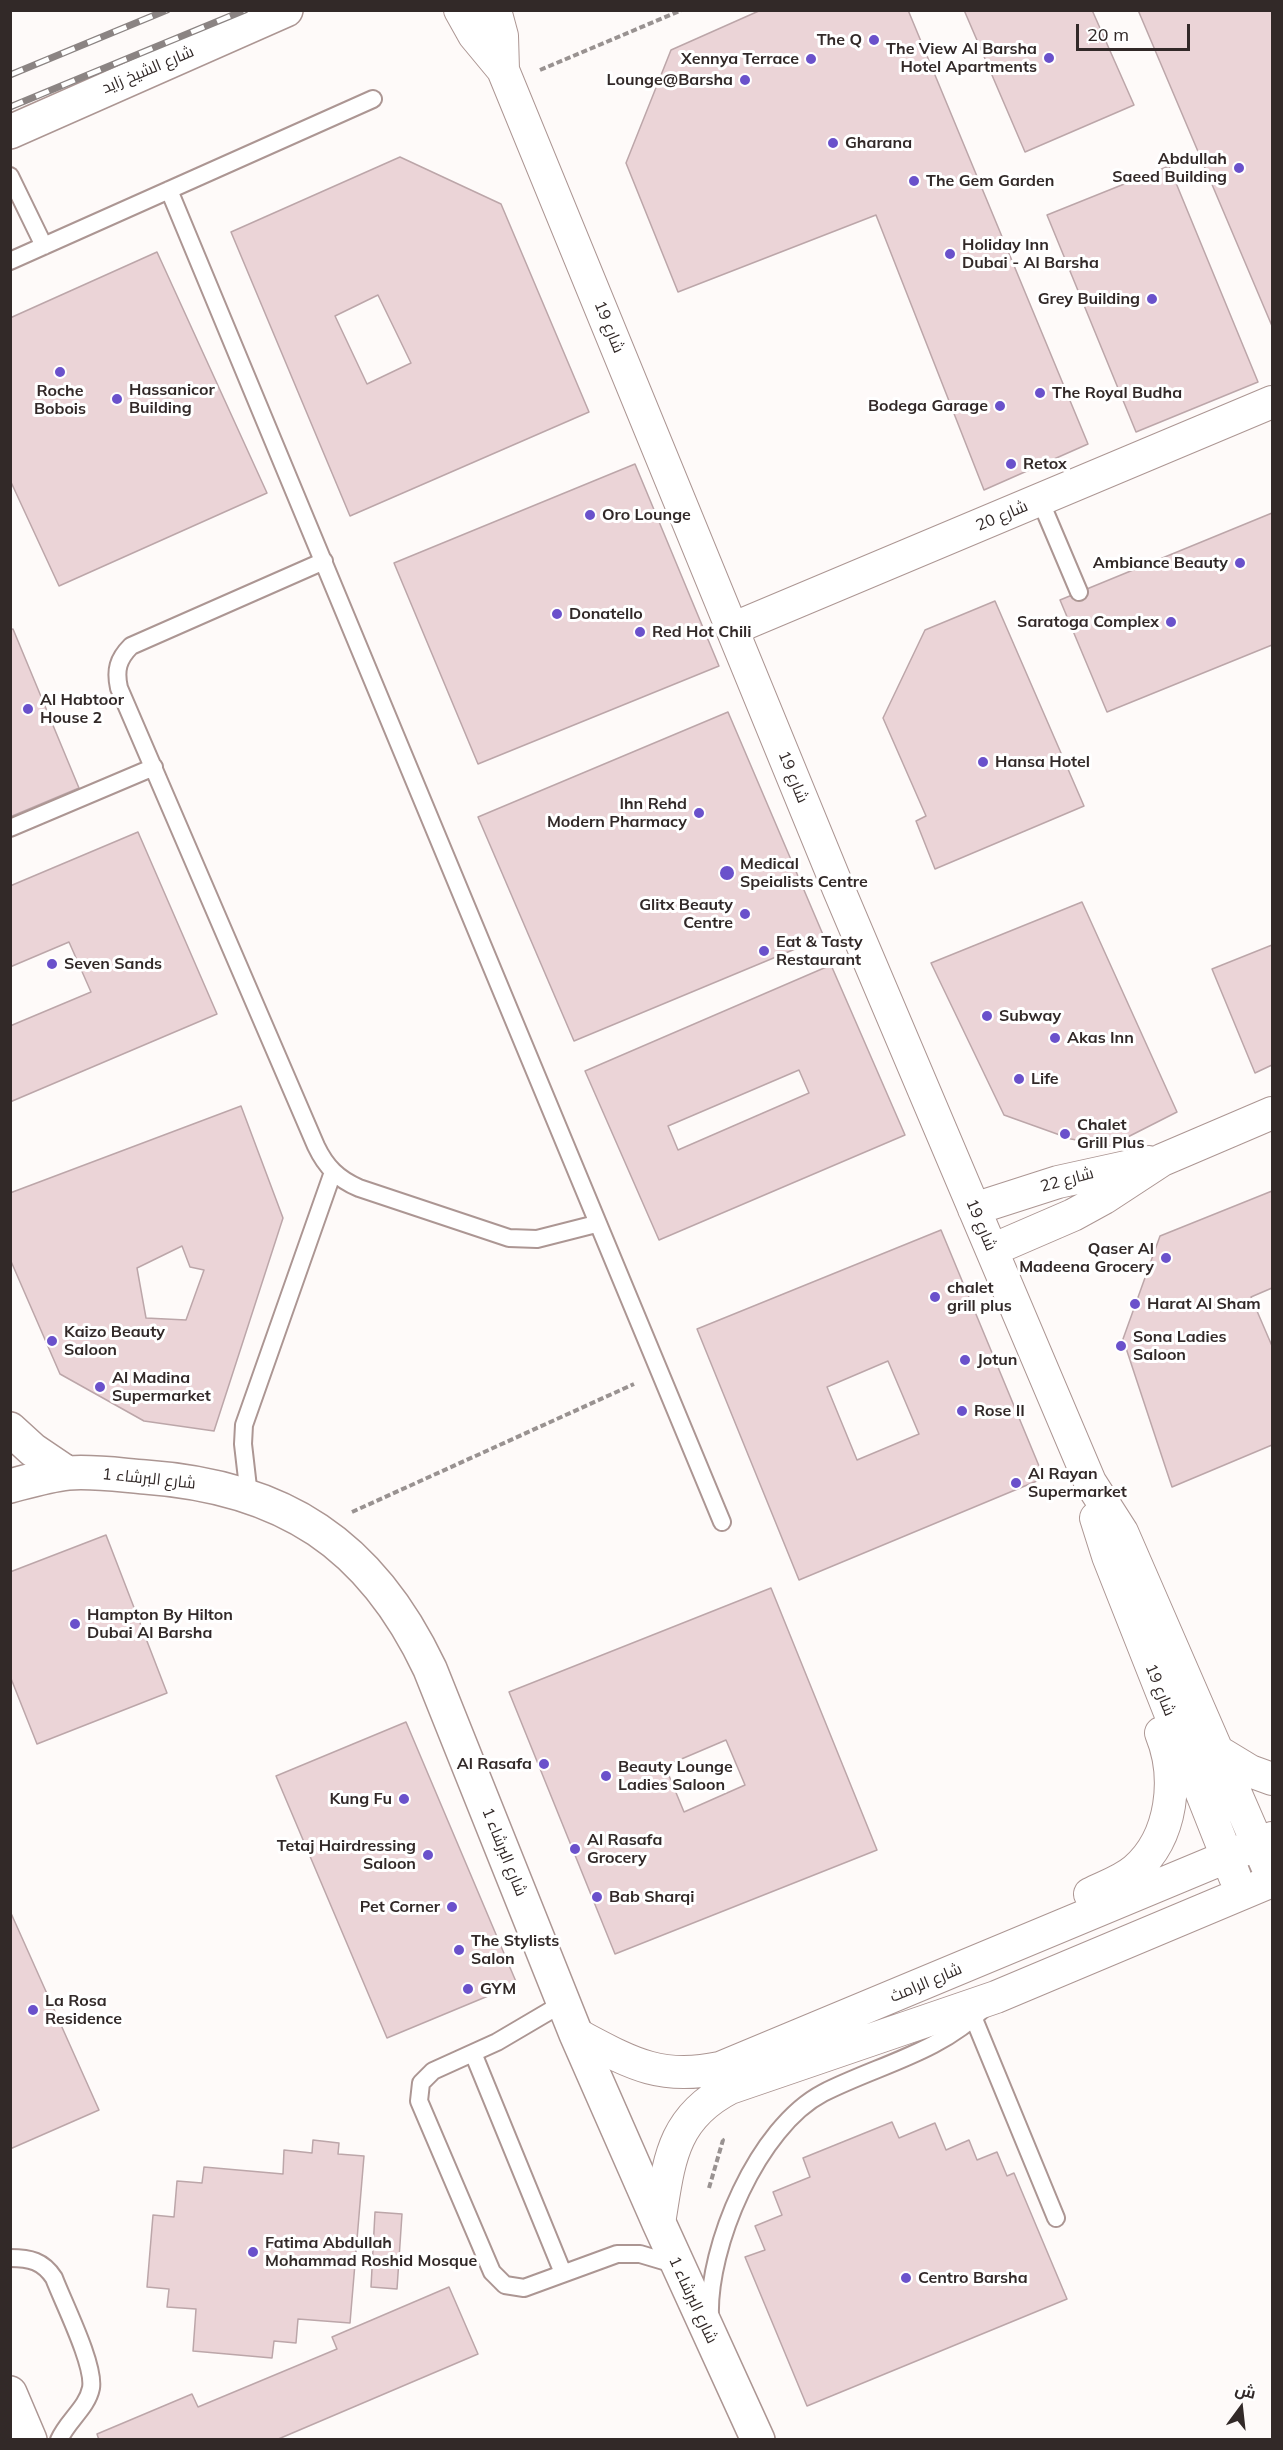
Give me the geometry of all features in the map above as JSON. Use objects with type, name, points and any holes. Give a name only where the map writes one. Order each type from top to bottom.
[{"type":"street","name":"شارع الشيخ زايد","points":[[10,132],[286,10]]},
{"type":"street","name":"شارع 19","points":[[460,10],[474,35],[506,76],[838,890],[1090,1482],[1122,1532],[1217,1751],[1265,1841],[1272,1879]]},
{"type":"street","name":"شارع 19","points":[[495,10],[502,36],[506,76]]},
{"type":"street","name":"شارع 20","points":[[732,629],[1272,402]]},
{"type":"street","name":"شارع 22","points":[[992,1250],[1073,1215],[1104,1198],[1162,1160],[1272,1113]]},
{"type":"street","name":"شارع 22","points":[[974,1209],[1058,1182],[1162,1160]]},
{"type":"street","points":[[10,1429],[33,1450],[67,1473]]},
{"type":"street","name":"شارع البرشاء 1","points":[[10,1486],[67,1473],[98,1473],[183,1480],[249,1496],[284,1510],[316,1528],[345,1550],[372,1576],[395,1605],[414,1636],[430,1670],[576,2034],[658,2223],[758,2439]]},
{"type":"street","name":"شارع 19","points":[[1090,1482],[1101,1538],[1242,1894]]},
{"type":"street","points":[[998,1953],[1012,1939],[1044,1916],[1118,1882],[1136,1870],[1150,1854],[1161,1835],[1168,1813],[1171,1789],[1170,1766],[1164,1740],[1144,1687],[1143,1645]]},
{"type":"street","points":[[1217,1751],[1250,1771],[1272,1779]]},
{"type":"street","name":"شارع الرامث","points":[[576,2034],[640,2066],[670,2072],[704,2072],[736,2062],[1265,1841]]},
{"type":"street","name":"شارع الرامث","points":[[658,2223],[671,2155],[677,2138],[692,2116],[717,2095],[730,2088],[996,1997],[1242,1894],[1272,1879]]},
{"type":"street","points":[[10,2393],[30,2439]]},
{"type":"lane","points":[[10,261],[373,99]]},
{"type":"lane","points":[[10,176],[44,246]]},
{"type":"lane","points":[[169,190],[596,1224],[722,1522]]},
{"type":"lane","points":[[1040,500],[1079,592]]},
{"type":"lane","points":[[324,561],[131,646],[122,654],[117,676],[120,688],[316,1146],[323,1160],[333,1172],[345,1182],[359,1188],[509,1238],[551,1237],[596,1224]]},
{"type":"lane","points":[[10,828],[154,767]]},
{"type":"lane","points":[[249,1496],[243,1444],[244,1425],[333,1172]]},
{"type":"lane","points":[[710,2337],[712,2285],[723,2235],[759,2158],[780,2127],[793,2114],[823,2093],[917,2054],[970,2022],[996,1997]]},
{"type":"lane","points":[[565,2002],[520,2030],[426,2076],[421,2083],[419,2101],[492,2272],[505,2285],[524,2288],[606,2257],[629,2253],[677,2265]]},
{"type":"lane","points":[[970,2022],[1052,2220]]},
{"type":"lane","points":[[473,2054],[563,2273]]},
{"type":"lane","points":[[10,2258],[36,2261],[47,2268],[54,2278],[90,2370],[91,2388],[85,2402],[59,2439]]},
{"type":"path","points":[[506,76],[682,10]]},
{"type":"path","points":[[316,1528],[660,1373]]},
{"type":"building","name":"Holiday Inn Dubai - Al Barsha","points":[[761,10],[908,10],[1088,444],[984,490],[876,215],[678,292],[626,163],[671,50]]},
{"type":"building","name":"The View Al Barsha Hotel Apartments","points":[[964,10],[1092,10],[1134,105],[1025,152]]},
{"type":"building","name":"Abdullah Saeed Building","points":[[1138,10],[1272,10],[1272,326]]},
{"type":"building","points":[[400,157],[501,204],[589,412],[350,516],[231,232]],"holes":[[[378,295],[411,363],[367,384],[335,316]]]},
{"type":"building","name":"Grey Building","points":[[1169,166],[1258,382],[1136,432],[1047,215]]},
{"type":"building","name":"Hassanicor Building","points":[[157,252],[267,493],[59,586],[10,480],[10,318]]},
{"type":"building","name":"Donatello","points":[[635,464],[719,666],[478,764],[394,563]]},
{"type":"building","name":"Saratoga Complex","points":[[1272,513],[1272,645],[1107,712],[1060,600]]},
{"type":"building","name":"Hansa Hotel","points":[[995,601],[1084,806],[935,869],[916,821],[926,816],[883,718],[925,630]]},
{"type":"building","name":"Al Habtoor House 2","points":[[13,629],[79,788],[10,817],[10,630]]},
{"type":"building","points":[[728,712],[824,937],[574,1041],[478,817]]},
{"type":"building","points":[[138,832],[217,1014],[10,1102],[10,1026],[91,992],[69,942],[10,967],[10,886]]},
{"type":"building","name":"Akas Inn","points":[[1082,902],[1177,1112],[1110,1146],[1071,1139],[1004,1115],[931,963]]},
{"type":"building","points":[[1272,945],[1272,1065],[1255,1073],[1212,969]]},
{"type":"building","points":[[831,965],[905,1135],[659,1240],[585,1071]],"holes":[[[799,1070],[809,1093],[678,1150],[668,1126]]]},
{"type":"building","points":[[241,1106],[283,1218],[214,1431],[144,1421],[60,1374],[10,1259],[10,1193]],"holes":[[[182,1246],[190,1267],[204,1270],[186,1320],[146,1318],[137,1268]]]},
{"type":"building","points":[[1272,1191],[1272,1288],[1251,1297],[1272,1346],[1272,1445],[1172,1487],[1123,1339],[1160,1236]]},
{"type":"building","name":"Rose II","points":[[941,1230],[1044,1478],[799,1580],[697,1329]],"holes":[[[888,1361],[919,1434],[857,1460],[827,1387]]]},
{"type":"building","name":"Hampton By Hilton Dubai Al Barsha","points":[[106,1535],[167,1693],[37,1744],[10,1676],[10,1572]]},
{"type":"building","name":"Beauty Lounge Ladies Saloon","points":[[771,1588],[877,1850],[615,1954],[509,1692]],"holes":[[[726,1740],[745,1785],[684,1812],[665,1766]]]},
{"type":"building","points":[[406,1722],[517,1984],[387,2038],[276,1776]]},
{"type":"building","name":"La Rosa Residence","points":[[10,1911],[99,2110],[10,2149]]},
{"type":"building","name":"Centro Barsha","points":[[892,2122],[899,2138],[935,2123],[946,2150],[969,2140],[977,2160],[997,2152],[1007,2176],[1014,2173],[1067,2299],[807,2406],[745,2257],[765,2250],[755,2226],[782,2215],[773,2192],[810,2177],[803,2158]]},
{"type":"building","name":"Fatima Abdullah Mohammad Roshid Mosque","points":[[313,2140],[339,2143],[338,2154],[364,2156],[350,2323],[298,2319],[296,2343],[274,2341],[272,2358],[193,2351],[196,2309],[167,2307],[169,2289],[147,2287],[153,2215],[174,2217],[177,2181],[202,2183],[204,2167],[283,2174],[284,2150],[312,2153]]},
{"type":"building","points":[[375,2212],[402,2214],[397,2289],[371,2287]]},
{"type":"building","points":[[449,2287],[478,2354],[276,2440],[99,2440],[97,2434],[192,2394],[198,2407],[337,2349],[332,2337]]},
{"type":"railway","points":[[10,75],[167,10]]},
{"type":"railway","points":[[10,107],[245,10]]},
{"type":"place","name":"The Q","points":[[874,40]]},
{"type":"place","name":"The View Al Barsha Hotel Apartments","points":[[1049,58]]},
{"type":"place","name":"Xennya Terrace","points":[[811,59]]},
{"type":"place","name":"Lounge@Barsha","points":[[745,80]]},
{"type":"place","name":"Gharana","points":[[833,143]]},
{"type":"place","name":"Abdullah Saeed Building","points":[[1239,168]]},
{"type":"place","name":"The Gem Garden","points":[[914,181]]},
{"type":"place","name":"Holiday Inn Dubai - Al Barsha","points":[[950,254]]},
{"type":"place","name":"Grey Building","points":[[1152,299]]},
{"type":"place","name":"Roche Bobois","points":[[60,372]]},
{"type":"place","name":"The Royal Budha","points":[[1040,393]]},
{"type":"place","name":"Hassanicor Building","points":[[117,399]]},
{"type":"place","name":"Bodega Garage","points":[[1000,406]]},
{"type":"place","name":"Retox","points":[[1011,464]]},
{"type":"place","name":"Oro Lounge","points":[[590,515]]},
{"type":"place","name":"Ambiance Beauty","points":[[1240,563]]},
{"type":"place","name":"Donatello","points":[[557,614]]},
{"type":"place","name":"Saratoga Complex","points":[[1171,622]]},
{"type":"place","name":"Red Hot Chili","points":[[640,632]]},
{"type":"place","name":"Al Habtoor House 2","points":[[28,709]]},
{"type":"place","name":"Hansa Hotel","points":[[983,762]]},
{"type":"place","name":"Ihn Rehd Modern Pharmacy","points":[[699,813]]},
{"type":"place","name":"Medical Speialists Centre","points":[[727,873]]},
{"type":"place","name":"Glitx Beauty Centre","points":[[745,914]]},
{"type":"place","name":"Eat & Tasty Restaurant","points":[[764,951]]},
{"type":"place","name":"Seven Sands","points":[[52,964]]},
{"type":"place","name":"Subway","points":[[987,1016]]},
{"type":"place","name":"Akas Inn","points":[[1055,1038]]},
{"type":"place","name":"Life","points":[[1019,1079]]},
{"type":"place","name":"Chalet Grill Plus","points":[[1065,1134]]},
{"type":"place","name":"Qaser Al Madeena Grocery","points":[[1166,1258]]},
{"type":"place","name":"chalet grill plus","points":[[935,1297]]},
{"type":"place","name":"Harat Al Sham","points":[[1135,1304]]},
{"type":"place","name":"Kaizo Beauty Saloon","points":[[52,1341]]},
{"type":"place","name":"Sona Ladies Saloon","points":[[1121,1346]]},
{"type":"place","name":"Jotun","points":[[965,1360]]},
{"type":"place","name":"Al Madina Supermarket","points":[[100,1387]]},
{"type":"place","name":"Rose II","points":[[962,1411]]},
{"type":"place","name":"Al Rayan Supermarket","points":[[1016,1483]]},
{"type":"place","name":"Hampton By Hilton Dubai Al Barsha","points":[[75,1624]]},
{"type":"place","name":"Al Rasafa","points":[[544,1764]]},
{"type":"place","name":"Beauty Lounge Ladies Saloon","points":[[606,1776]]},
{"type":"place","name":"Kung Fu","points":[[404,1799]]},
{"type":"place","name":"Al Rasafa Grocery","points":[[575,1849]]},
{"type":"place","name":"Tetaj Hairdressing Saloon","points":[[428,1855]]},
{"type":"place","name":"Bab Sharqi","points":[[597,1897]]},
{"type":"place","name":"Pet Corner","points":[[452,1907]]},
{"type":"place","name":"The Stylists Salon","points":[[459,1950]]},
{"type":"place","name":"GYM","points":[[468,1989]]},
{"type":"place","name":"La Rosa Residence","points":[[33,2010]]},
{"type":"place","name":"Fatima Abdullah Mohammad Roshid Mosque","points":[[253,2252]]},
{"type":"place","name":"Centro Barsha","points":[[906,2278]]}]
